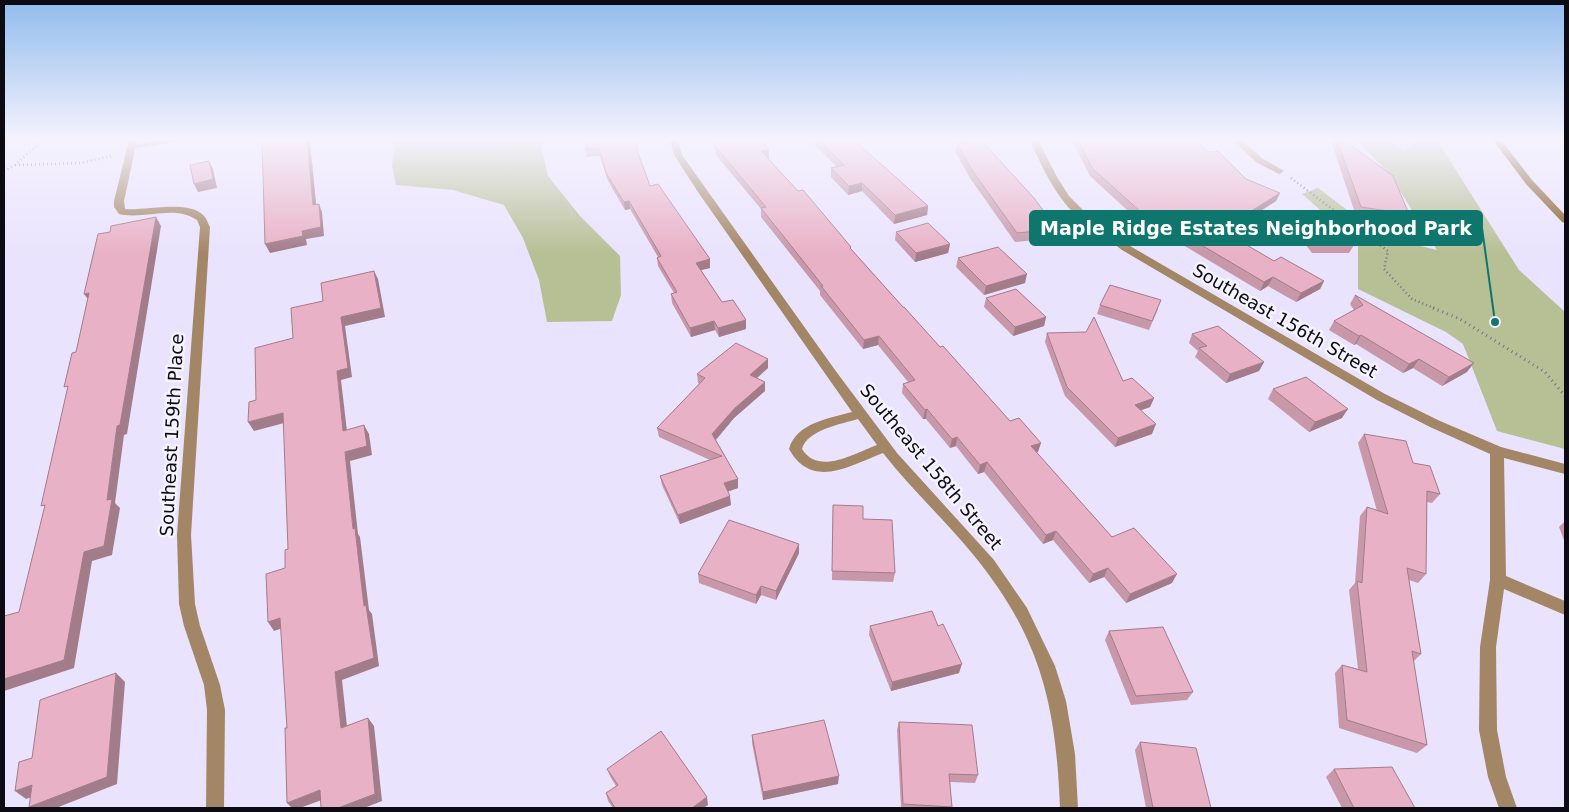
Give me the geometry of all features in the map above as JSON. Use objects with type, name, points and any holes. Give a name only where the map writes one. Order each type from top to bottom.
[{"type":"main road","points":[[1525,178],[1565,220]]},
{"type":"street","name":"Southeast 159th Place","points":[[124,178],[119,201],[119,207],[122,212],[136,214],[180,210],[199,215],[203,219],[205,227],[184,535],[187,604],[192,626],[212,684],[216,710],[215,808]]},
{"type":"street","name":"Southeast 158th Street","points":[[693,178],[744,254],[885,447],[964,534],[991,567],[1017,604],[1030,627],[1047,667],[1058,704],[1067,760],[1068,808]]},
{"type":"street","name":"Southeast 156th Street","points":[[1054,178],[1066,198],[1093,223],[1126,248],[1381,397],[1465,438],[1497,451],[1565,469]]},
{"type":"street","points":[[861,414],[802,435],[797,441],[796,448],[799,456],[805,462],[824,467],[885,447]]},
{"type":"street","points":[[1497,451],[1498,580],[1488,646],[1488,730],[1497,777],[1508,808]]},
{"type":"street","points":[[1498,580],[1565,608]]},
{"type":"path","points":[[1291,178],[1307,188],[1388,251],[1384,269],[1412,299],[1460,319],[1545,372],[1565,396]]},
{"type":"green space","points":[[395,178],[550,178],[580,216],[620,256],[621,295],[612,321],[547,322],[539,280],[523,238],[504,205],[453,190],[396,185]]},
{"type":"green space","points":[[1392,178],[1461,178],[1519,270],[1565,312],[1565,449],[1497,431],[1463,344],[1446,332],[1358,289],[1358,243],[1302,194],[1318,188],[1383,237],[1437,250]]},
{"type":"building","points":[[193,178],[213,178],[213,179],[194,184]]},
{"type":"building","points":[[263,178],[310,178],[313,205],[319,204],[321,227],[302,231],[303,236],[265,244]]},
{"type":"building","points":[[609,178],[647,178],[650,186],[658,184],[710,259],[696,263],[722,302],[733,300],[746,320],[718,328],[714,321],[690,328],[671,294],[677,292],[657,258],[661,256],[629,201],[624,202]]},
{"type":"building","points":[[742,178],[786,178],[798,191],[803,190],[850,248],[940,347],[943,346],[1010,421],[1019,418],[1041,443],[1031,446],[1112,537],[1134,528],[1177,574],[1130,594],[1108,568],[1093,574],[1056,531],[1046,535],[987,462],[980,465],[957,437],[952,439],[903,384],[915,380],[879,336],[864,340],[761,208],[766,207]]},
{"type":"building","points":[[841,178],[896,178],[928,206],[895,215],[862,183],[849,186]]},
{"type":"building","points":[[978,178],[1016,178],[1034,198],[1057,229],[1017,233]]},
{"type":"building","points":[[1103,178],[1245,178],[1280,193],[1221,230],[1274,261],[1281,257],[1324,281],[1301,293],[1273,277],[1264,282],[1176,230],[1174,231],[1141,212]]},
{"type":"building","points":[[1351,178],[1394,178],[1409,214],[1361,207]]},
{"type":"building","points":[[1294,215],[1330,215],[1354,245],[1316,244]]},
{"type":"building","points":[[156,217],[120,425],[117,426],[107,500],[112,499],[104,546],[84,552],[64,660],[4,679],[4,616],[19,612],[45,505],[41,506],[68,386],[64,387],[72,353],[76,352],[89,293],[84,294],[98,234],[110,232],[111,226]]},
{"type":"building","points":[[928,223],[950,244],[916,253],[896,232]]},
{"type":"building","points":[[998,247],[1027,274],[986,286],[958,258]]},
{"type":"building","points":[[374,271],[381,308],[341,317],[348,368],[337,371],[343,431],[364,425],[367,446],[345,452],[353,529],[355,528],[364,606],[366,605],[374,658],[335,672],[341,728],[368,718],[375,794],[338,808],[321,808],[320,790],[287,803],[285,728],[287,728],[280,618],[268,622],[266,574],[285,568],[285,550],[288,549],[283,413],[248,422],[249,402],[256,400],[255,348],[293,338],[291,308],[323,301],[321,283]]},
{"type":"building","points":[[1110,285],[1161,300],[1152,321],[1100,305]]},
{"type":"building","points":[[1016,289],[1046,317],[1015,327],[986,298]]},
{"type":"building","points":[[1355,295],[1474,363],[1449,377],[1419,359],[1409,364],[1361,335],[1359,336],[1334,321],[1363,305]]},
{"type":"building","points":[[1094,317],[1123,381],[1132,378],[1154,398],[1135,405],[1156,424],[1118,438],[1067,387],[1047,333],[1086,332]]},
{"type":"building","points":[[1218,326],[1264,362],[1230,374],[1199,348],[1207,346],[1192,334]]},
{"type":"building","points":[[736,343],[768,359],[750,375],[765,382],[734,409],[712,434],[738,479],[724,483],[730,496],[678,515],[660,476],[722,456],[657,428],[705,378],[697,374]]},
{"type":"building","points":[[1306,377],[1348,409],[1315,422],[1273,389]]},
{"type":"building","points":[[1364,434],[1406,441],[1413,463],[1430,466],[1440,494],[1427,491],[1426,574],[1407,568],[1421,654],[1412,651],[1427,745],[1347,720],[1342,665],[1367,672],[1357,581],[1362,583],[1367,507],[1388,514]]},
{"type":"building","points":[[833,505],[863,506],[863,519],[892,520],[895,573],[832,571]]},
{"type":"building","points":[[729,520],[799,544],[776,591],[761,586],[756,595],[698,574]]},
{"type":"building","points":[[932,611],[938,626],[943,624],[962,664],[892,682],[870,626]]},
{"type":"building","points":[[1163,627],[1193,692],[1136,696],[1109,631]]},
{"type":"building","points":[[116,673],[107,777],[29,807],[32,785],[15,791],[19,762],[32,758],[40,700]]},
{"type":"building","points":[[824,720],[839,776],[763,792],[752,735]]},
{"type":"building","points":[[899,722],[972,725],[978,775],[949,774],[952,807],[903,804]]},
{"type":"building","points":[[661,731],[707,797],[692,808],[615,808],[606,793],[618,785],[607,769]]},
{"type":"building","points":[[1140,742],[1196,748],[1211,808],[1153,808]]},
{"type":"building","points":[[1392,767],[1415,808],[1354,808],[1334,769]]},
{"type":"place","name":"Maple Ridge Estates Neighborhood Park","points":[[1495,322]]}]
